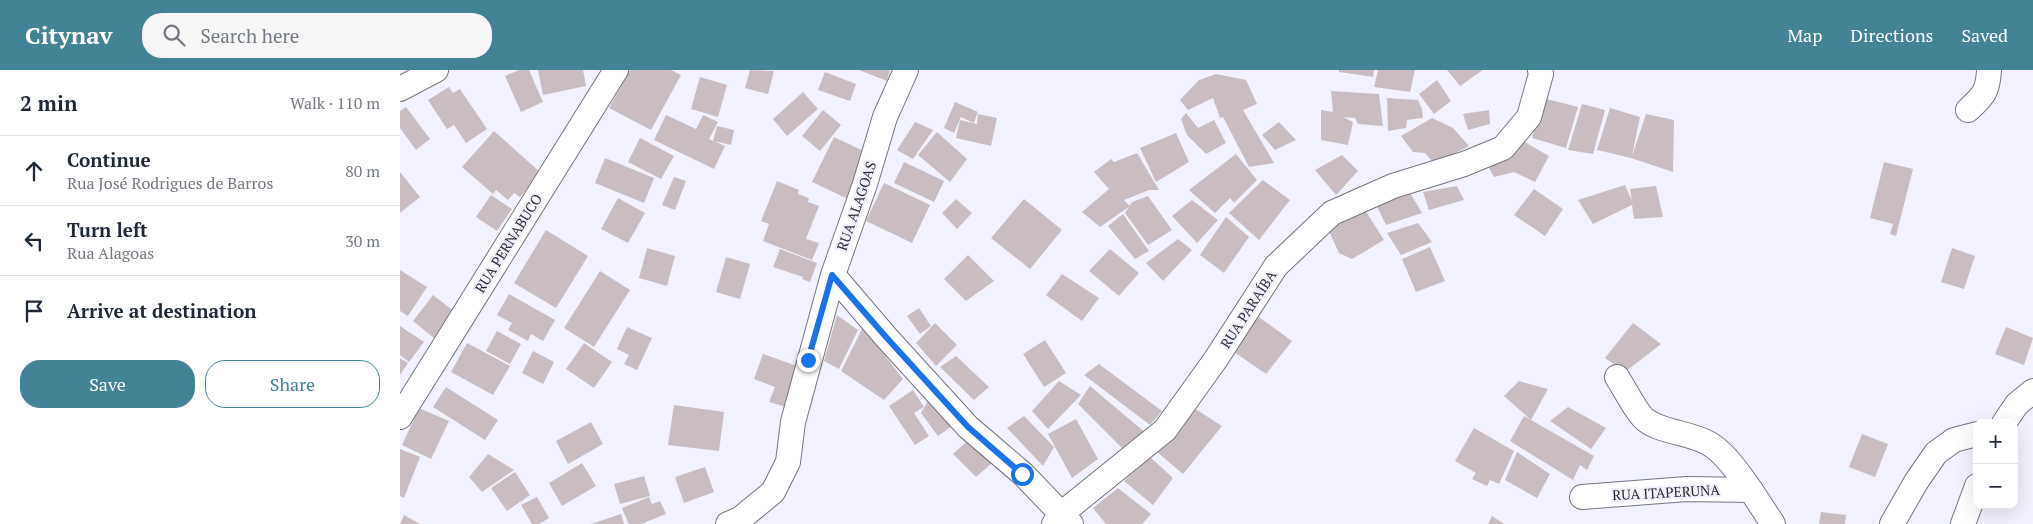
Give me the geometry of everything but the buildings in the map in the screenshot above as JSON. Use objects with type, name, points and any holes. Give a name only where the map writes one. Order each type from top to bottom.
[{"type":"street","points":[[400,88],[436,70]]},
{"type":"street","name":"RUA ALAGOAS","points":[[728,524],[740,519],[773,492],[788,462],[793,422],[832,275],[865,184],[885,117],[906,70]]},
{"type":"street","name":"RUA PARAÍBA","points":[[1062,521],[1164,430],[1216,359],[1276,266],[1332,214],[1393,186],[1464,164],[1502,148],[1529,117],[1541,74],[1540,70]]},
{"type":"street","points":[[1968,110],[1984,95],[1989,84],[1989,70]]},
{"type":"street","name":"RUA PERNABUCO","points":[[400,416],[609,73]]},
{"type":"street","points":[[832,275],[968,427],[1022,474],[1062,521]]},
{"type":"street","name":"RUA ITAPERUNA","points":[[1617,377],[1644,420],[1657,427],[1678,431],[1709,443],[1725,458],[1751,490],[1773,524]]},
{"type":"street","points":[[2007,419],[2017,404],[2033,391]]},
{"type":"street","points":[[1892,524],[1916,482],[1936,453],[1954,440],[1973,435]]},
{"type":"street","name":"RUA ITAPERUNA","points":[[1582,497],[1687,488],[1751,490]]},
{"type":"street","points":[[1963,524],[1973,497]]},
{"type":"route","points":[[808,360],[832,275],[968,427],[1022,474]]}]
